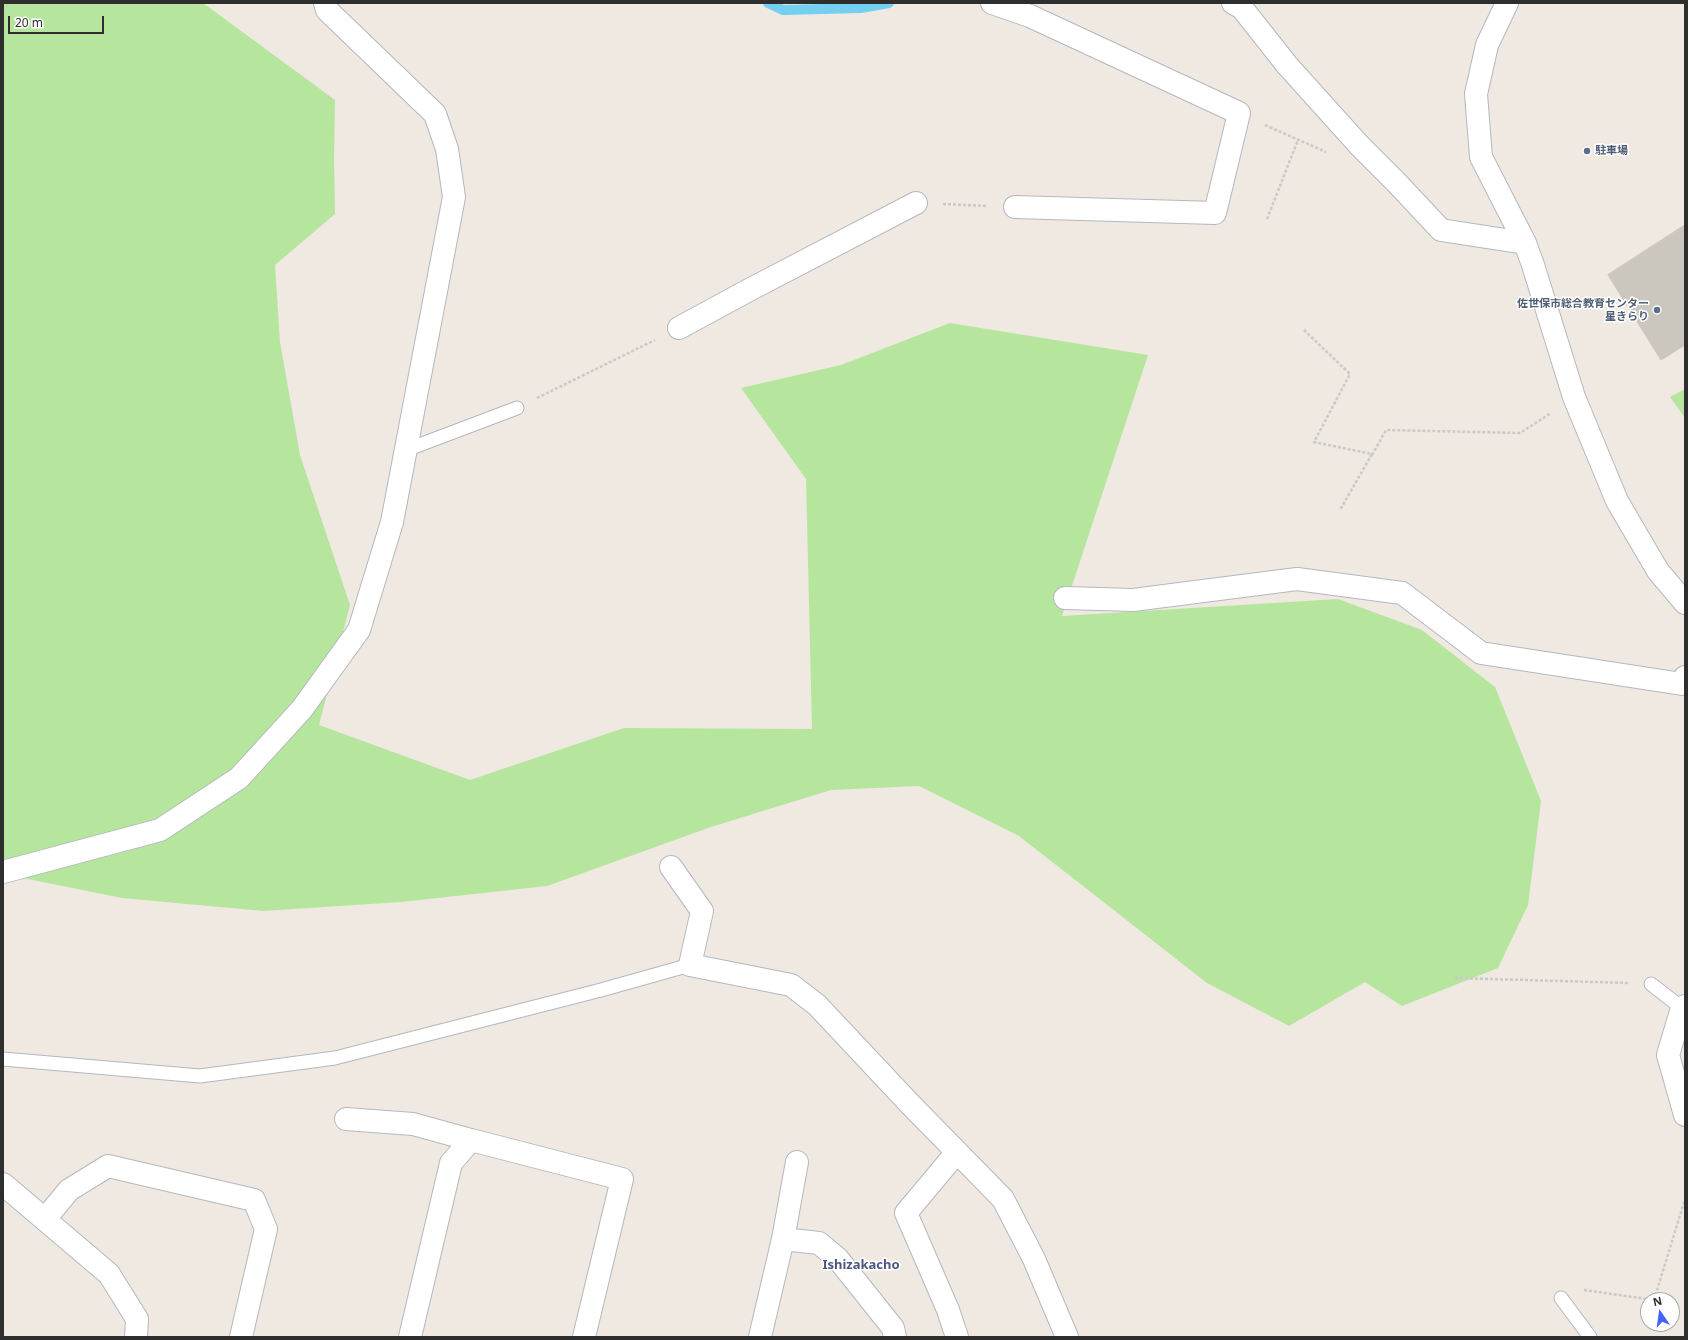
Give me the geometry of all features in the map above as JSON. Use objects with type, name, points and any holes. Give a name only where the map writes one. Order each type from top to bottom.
[{"type":"street","points":[[3,872],[160,830],[239,778],[302,709],[359,630],[392,522],[454,197],[447,149],[435,114],[328,10],[325,3]]},
{"type":"street","points":[[992,3],[1030,16],[1239,113],[1215,213],[1014,207]]},
{"type":"street","points":[[1233,3],[1242,8],[1287,65],[1359,145],[1441,230],[1524,242]]},
{"type":"street","points":[[1507,3],[1487,45],[1476,94],[1481,157],[1524,242],[1533,265],[1574,397],[1617,501],[1658,571],[1685,603]]},
{"type":"street","points":[[679,328],[916,203]]},
{"type":"street","points":[[1065,598],[1133,600],[1297,579],[1402,593],[1481,653],[1682,684],[1685,677]]},
{"type":"street","points":[[671,867],[702,911],[690,965],[792,985],[817,1005],[1003,1200],[1034,1259],[1067,1337]]},
{"type":"street","points":[[1684,1007],[1668,1055],[1685,1115]]},
{"type":"street","points":[[346,1119],[413,1124],[622,1179],[584,1337]]},
{"type":"street","points":[[410,1337],[451,1163],[472,1140]]},
{"type":"street","points":[[957,1152],[906,1213],[948,1310],[957,1337]]},
{"type":"street","points":[[760,1337],[783,1239],[797,1162]]},
{"type":"street","points":[[45,1219],[69,1190],[108,1166],[254,1200],[266,1228],[241,1337]]},
{"type":"street","points":[[3,1184],[109,1274],[137,1319],[136,1337]]},
{"type":"street","points":[[783,1239],[819,1243],[838,1259],[893,1328],[895,1337]]},
{"type":"lane","points":[[406,450],[517,408]]},
{"type":"lane","points":[[3,1059],[200,1076],[313,1061],[343,1056],[601,990],[690,965]]},
{"type":"lane","points":[[1651,984],[1684,1007]]},
{"type":"lane","points":[[1561,1298],[1590,1337]]},
{"type":"path","points":[[1239,113],[1298,140],[1267,219]]},
{"type":"path","points":[[916,203],[1014,207]]},
{"type":"path","points":[[517,408],[679,328]]},
{"type":"path","points":[[1304,330],[1350,374],[1314,442],[1372,454]]},
{"type":"path","points":[[1340,510],[1386,430],[1520,433],[1574,397]]},
{"type":"path","points":[[1366,465],[1372,454]]},
{"type":"path","points":[[1455,978],[1651,984]]},
{"type":"path","points":[[1656,1292],[1685,1199]]},
{"type":"path","points":[[1561,1298],[1586,1289],[1640,1298]]},
{"type":"green space","points":[[3,3],[203,3],[335,100],[335,214],[275,265],[280,342],[300,455],[350,605],[319,725],[470,780],[624,728],[812,729],[806,479],[741,388],[841,365],[950,323],[1148,355],[1062,616],[1338,599],[1422,630],[1495,687],[1541,801],[1528,905],[1498,968],[1402,1006],[1365,982],[1289,1026],[1207,983],[1019,836],[919,786],[831,790],[711,827],[547,886],[401,902],[263,911],[122,898],[3,874]]},
{"type":"green space","points":[[1685,389],[1685,418],[1670,397]]},
{"type":"building","name":"佐世保市総合教育センター 星きらり","points":[[1685,225],[1685,345],[1661,360],[1608,275]]},
{"type":"waterway","points":[[768,3],[783,10],[861,8],[889,3]]},
{"type":"place","name":"駐車場","points":[[1587,151]]},
{"type":"place","name":"佐世保市総合教育センター 星きらり","points":[[1657,310]]},
{"type":"district","name":"Ishizakacho","points":[[861,1265]]}]
